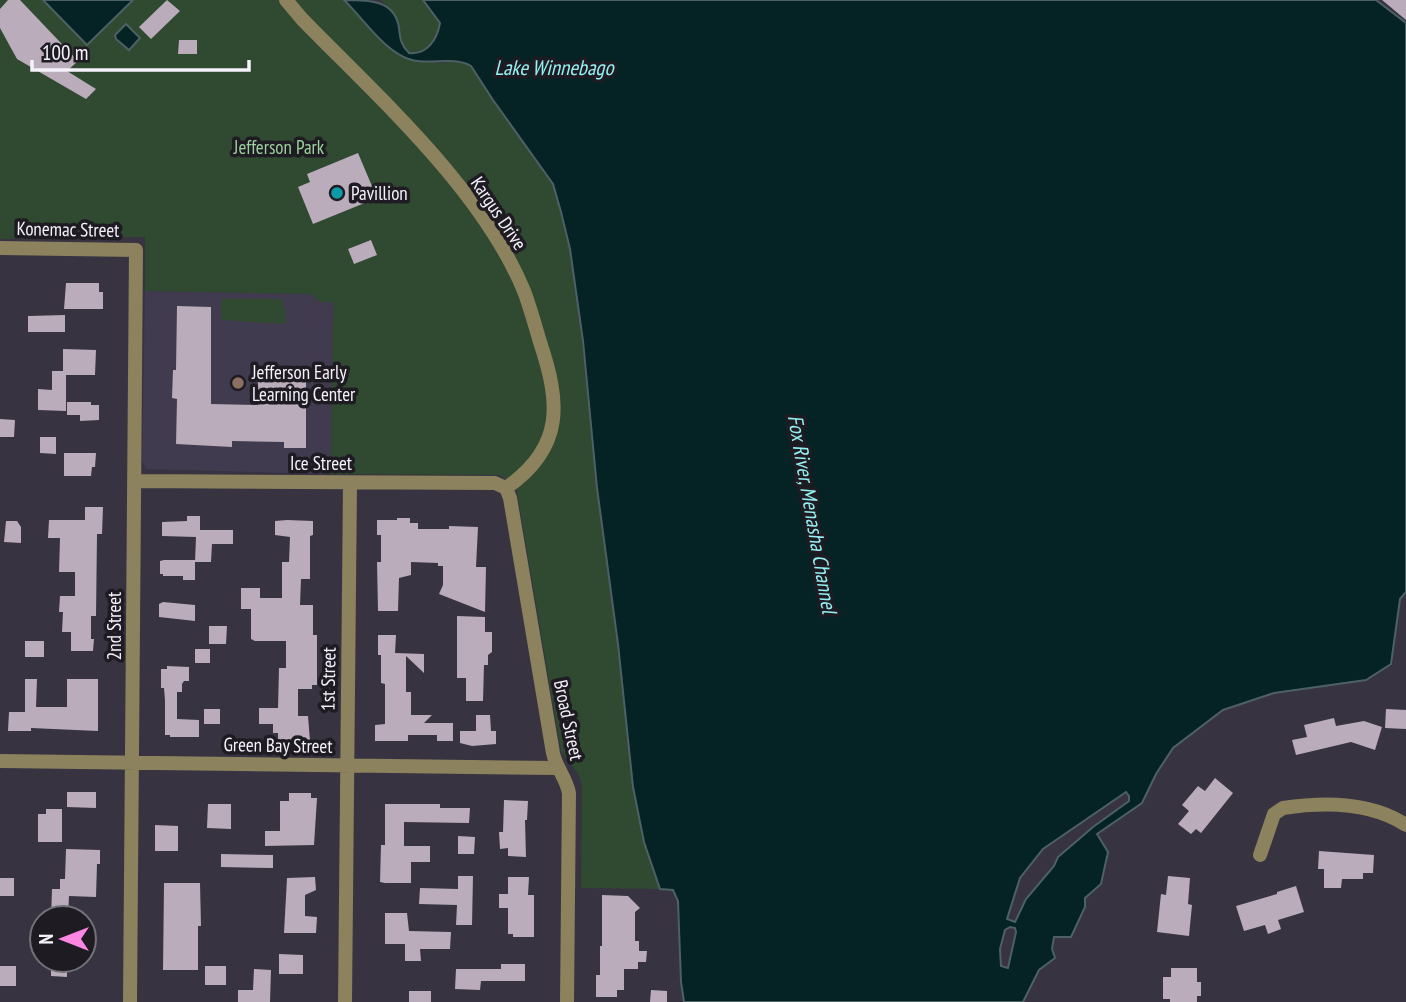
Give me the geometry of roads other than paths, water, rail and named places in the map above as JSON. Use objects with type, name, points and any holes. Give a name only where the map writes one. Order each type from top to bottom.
[{"type":"street","name":"Kargus Drive","points":[[286,0],[443,165],[491,233],[523,291],[548,366],[556,413],[546,445],[530,467],[506,488]]},
{"type":"street","name":"Konemac Street","points":[[0,248],[136,250]]},
{"type":"street","name":"2nd Street","points":[[130,1002],[136,250]]},
{"type":"street","name":"Ice Street","points":[[134,481],[495,483],[506,488]]},
{"type":"street","name":"1st Street","points":[[345,1002],[350,483]]},
{"type":"street","name":"Broad Street","points":[[506,488],[510,498],[556,768],[565,777],[569,793],[568,1002]]},
{"type":"street","name":"Green Bay Street","points":[[0,761],[556,768]]},
{"type":"street","points":[[1260,855],[1274,814],[1283,807],[1354,806],[1387,814],[1406,825]]},
{"type":"water","points":[[43,0],[133,0],[87,45]]},
{"type":"water","points":[[344,0],[372,1],[387,7],[397,19],[404,47],[409,53],[415,53],[430,45],[440,23],[423,0],[1376,0],[1406,23],[1406,592],[1400,599],[1391,664],[1366,680],[1274,693],[1223,710],[1173,748],[1142,803],[1097,834],[1108,852],[1101,884],[1085,898],[1085,907],[1071,937],[1054,937],[1052,949],[1055,958],[1039,970],[1023,1002],[684,1002],[678,901],[673,890],[660,889],[644,842],[633,787],[618,644],[597,488],[583,341],[570,249],[553,184],[471,66],[457,62],[412,60],[402,56],[384,43]],"holes":[[[1126,792],[1129,801],[1058,857],[1054,866],[1026,899],[1015,922],[1007,919],[1020,878],[1043,849]],[[1015,928],[1016,932],[1008,968],[1001,966],[1000,949],[1005,930]]]},
{"type":"water","points":[[126,24],[140,38],[129,50],[115,35]]},
{"type":"place","name":"Pavillion","points":[[337,193]]},
{"type":"place","name":"Jefferson Early Learning Center","points":[[238,383]]},
{"type":"water label","name":"Lake Winnebago","points":[[554,68]]},
{"type":"water label","name":"Fox River, Menasha Channel","points":[[812,514]]},
{"type":"park label","name":"Jefferson Park","points":[[279,147]]}]
